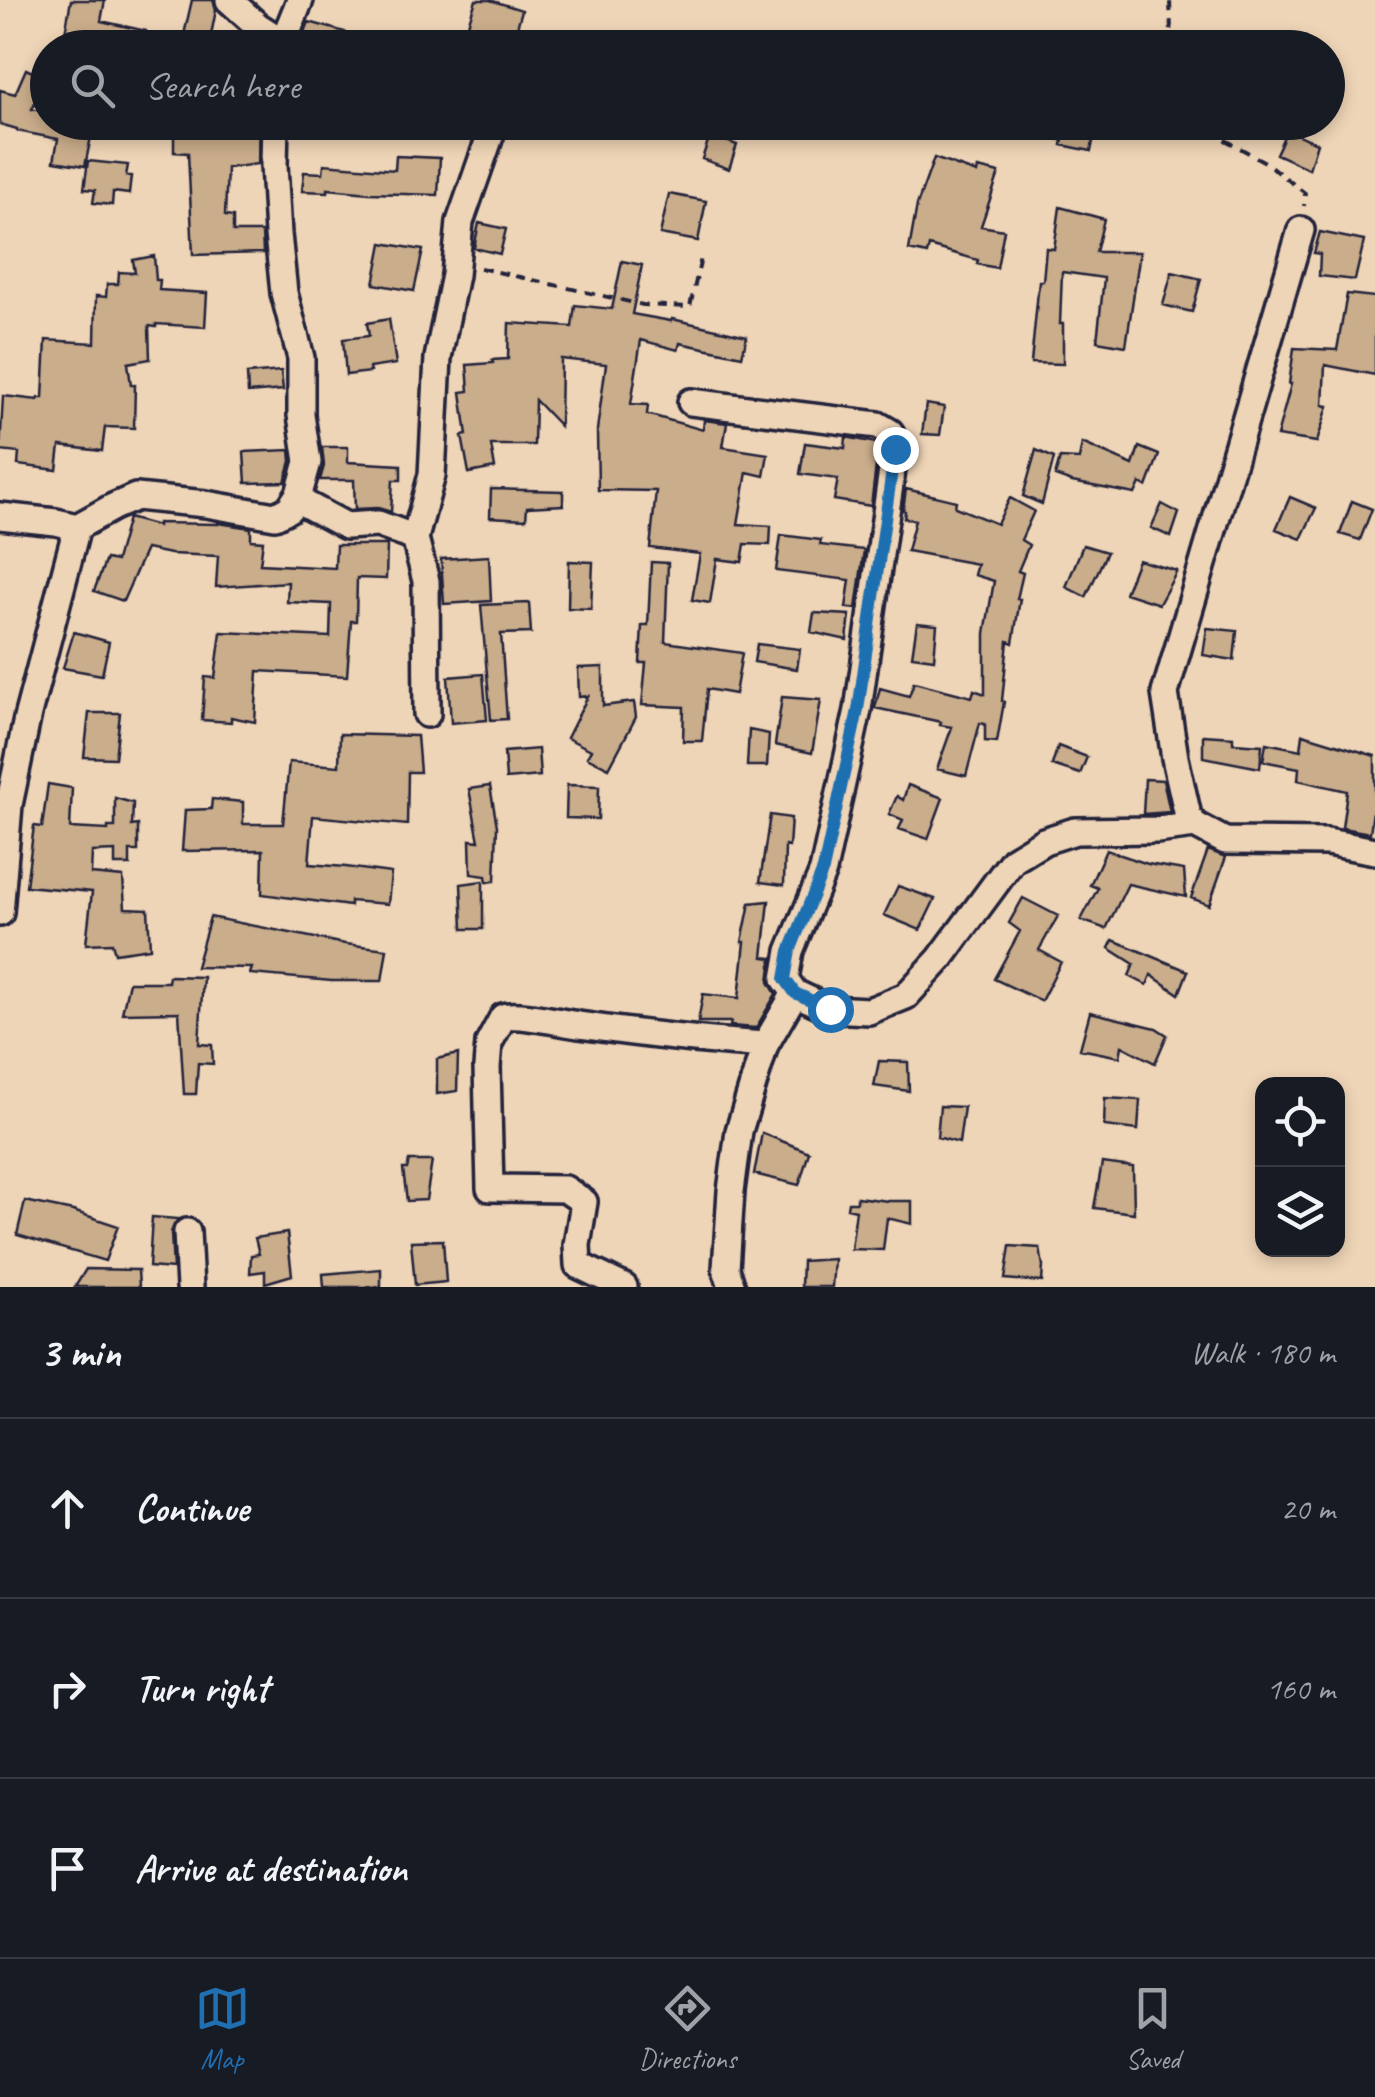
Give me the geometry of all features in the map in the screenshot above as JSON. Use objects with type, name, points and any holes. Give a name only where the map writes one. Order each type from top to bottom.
[{"type":"street","points":[[229,0],[263,30]]},
{"type":"street","points":[[289,30],[300,0]]},
{"type":"street","points":[[0,516],[78,527],[113,506],[136,498],[206,504],[275,516],[289,510],[308,462],[301,358],[284,293],[275,140]]},
{"type":"street","points":[[427,714],[426,581],[416,538],[432,474],[438,358],[460,222],[488,140]]},
{"type":"street","points":[[1300,230],[1164,692],[1188,816],[1195,826],[1225,841],[1327,842],[1375,851]]},
{"type":"street","points":[[691,402],[878,424],[890,432],[895,449],[858,710],[823,870],[790,951],[785,979],[795,993],[830,1009],[870,1012],[906,996],[940,959],[1013,860],[1044,842],[1075,831],[1195,826]]},
{"type":"street","points":[[296,498],[346,526],[378,524],[416,538]]},
{"type":"street","points":[[0,913],[9,806],[28,714],[78,527]]},
{"type":"street","points":[[732,1287],[726,1269],[739,1131],[765,1045],[795,993]]},
{"type":"street","points":[[624,1287],[578,1264],[584,1202],[565,1189],[490,1188],[487,1068],[490,1043],[503,1016],[513,1014],[631,1032],[765,1045]]},
{"type":"street","points":[[187,1232],[190,1287]]},
{"type":"path","points":[[1170,0],[1171,30]]},
{"type":"path","points":[[1226,140],[1266,162],[1305,193],[1300,230]]},
{"type":"path","points":[[456,263],[644,305],[690,307],[701,258]]},
{"type":"building","points":[[71,0],[105,0],[101,21],[142,30],[66,30]]},
{"type":"building","points":[[192,0],[213,0],[216,10],[212,30],[185,30]]},
{"type":"building","points":[[476,0],[522,10],[516,30],[467,27]]},
{"type":"building","points":[[309,22],[338,30],[306,30]]},
{"type":"building","points":[[26,69],[30,71],[30,134],[0,124],[0,90],[15,94]]},
{"type":"building","points":[[58,140],[90,140],[85,166],[54,161]]},
{"type":"building","points":[[174,140],[259,140],[258,164],[227,168],[225,216],[233,217],[233,232],[262,232],[263,253],[193,255],[188,153],[174,152]]},
{"type":"building","points":[[708,140],[737,145],[729,169],[702,159]]},
{"type":"building","points":[[1063,140],[1093,140],[1091,151],[1062,145]]},
{"type":"building","points":[[1282,140],[1317,143],[1309,169],[1276,154]]},
{"type":"building","points":[[396,156],[440,158],[438,195],[302,191],[304,172],[323,173],[324,164],[395,170]]},
{"type":"building","points":[[934,158],[977,173],[978,168],[999,173],[981,226],[1004,230],[997,268],[929,246],[927,254],[909,250],[917,205]]},
{"type":"building","points":[[88,161],[128,165],[129,194],[113,192],[112,205],[93,203],[95,190],[84,189]]},
{"type":"building","points":[[669,194],[706,201],[698,241],[660,234]]},
{"type":"building","points":[[1060,207],[1104,219],[1096,252],[1140,252],[1126,346],[1097,341],[1104,278],[1062,272],[1063,364],[1031,363],[1039,281],[1043,281],[1046,248],[1054,249]]},
{"type":"building","points":[[479,223],[506,229],[500,254],[474,248]]},
{"type":"building","points":[[1320,232],[1364,241],[1355,280],[1319,276],[1320,254],[1314,253]]},
{"type":"building","points":[[382,243],[423,250],[414,291],[374,284]]},
{"type":"building","points":[[154,256],[159,290],[207,293],[205,327],[149,326],[150,359],[128,363],[131,385],[135,385],[134,428],[105,427],[102,451],[60,446],[57,470],[18,465],[19,453],[0,451],[3,396],[43,398],[46,340],[95,343],[96,296],[106,297],[107,284],[118,284],[119,272],[135,273],[133,260]]},
{"type":"building","points":[[622,261],[642,265],[632,314],[747,336],[742,356],[680,343],[678,350],[641,340],[631,404],[648,405],[647,414],[703,430],[704,420],[727,423],[723,447],[768,454],[764,476],[747,472],[738,524],[771,526],[770,545],[745,544],[742,562],[717,559],[710,603],[692,600],[700,554],[650,548],[656,491],[598,490],[597,430],[606,364],[561,359],[560,426],[535,400],[534,445],[491,445],[495,468],[469,473],[462,436],[467,435],[461,392],[469,391],[467,365],[508,359],[509,323],[572,327],[575,305],[612,309]]},
{"type":"building","points":[[1172,272],[1201,279],[1192,312],[1163,305]]},
{"type":"building","points":[[1347,294],[1375,297],[1375,375],[1325,365],[1323,405],[1328,406],[1317,442],[1277,436],[1291,384],[1294,348],[1337,350]]},
{"type":"building","points":[[389,319],[396,364],[346,375],[343,339],[369,336],[367,323]]},
{"type":"building","points":[[281,371],[283,390],[248,393],[247,374]]},
{"type":"building","points":[[926,404],[944,407],[940,435],[922,434]]},
{"type":"building","points":[[846,437],[876,443],[871,506],[834,500],[838,479],[800,474],[805,443],[845,448]]},
{"type":"building","points":[[1082,443],[1133,465],[1139,447],[1159,455],[1147,487],[1140,483],[1135,494],[1055,476],[1060,458],[1079,459]]},
{"type":"building","points":[[322,447],[348,447],[348,462],[401,465],[401,480],[393,480],[391,512],[355,509],[354,480],[320,480],[324,466]]},
{"type":"building","points":[[290,450],[285,482],[246,483],[244,452]]},
{"type":"building","points":[[1036,450],[1054,458],[1042,504],[1023,496]]},
{"type":"building","points":[[491,489],[563,491],[563,505],[527,507],[526,519],[490,517]]},
{"type":"building","points":[[906,489],[956,501],[955,507],[997,524],[1010,498],[1034,511],[1021,540],[1029,545],[1018,571],[1023,573],[1020,599],[1013,643],[1008,641],[997,742],[985,741],[985,724],[980,723],[966,776],[937,769],[952,727],[875,708],[880,688],[909,696],[914,682],[972,697],[974,690],[985,694],[985,633],[994,581],[974,575],[977,564],[907,551],[915,520],[904,518]]},
{"type":"building","points":[[1290,497],[1316,508],[1301,539],[1276,529]]},
{"type":"building","points":[[1352,501],[1372,509],[1360,540],[1340,534]]},
{"type":"building","points":[[1162,504],[1179,513],[1171,537],[1151,528]]},
{"type":"building","points":[[128,518],[158,526],[218,523],[251,528],[251,540],[263,541],[260,564],[335,568],[336,545],[387,545],[386,579],[357,578],[356,621],[351,621],[347,676],[258,671],[255,722],[231,717],[231,722],[202,720],[205,677],[215,678],[221,632],[330,637],[331,604],[287,602],[288,582],[216,587],[218,556],[146,549],[123,601],[94,591],[106,559],[116,561]]},
{"type":"building","points":[[781,535],[864,550],[856,609],[846,608],[850,580],[776,571]]},
{"type":"building","points":[[1083,545],[1107,552],[1086,597],[1066,587]]},
{"type":"building","points":[[489,556],[491,601],[444,604],[441,559]]},
{"type":"building","points":[[1138,560],[1177,571],[1159,604],[1125,593]]},
{"type":"building","points":[[569,561],[593,562],[591,609],[568,608]]},
{"type":"building","points":[[651,562],[668,563],[665,642],[742,653],[735,694],[707,689],[702,741],[683,741],[684,707],[642,705],[646,663],[640,663],[642,625],[648,625]]},
{"type":"building","points":[[529,603],[531,633],[501,634],[507,719],[491,720],[481,605]]},
{"type":"building","points":[[814,613],[850,615],[847,640],[811,632]]},
{"type":"building","points":[[917,623],[937,625],[934,659],[912,656]]},
{"type":"building","points":[[1207,628],[1237,631],[1234,660],[1203,655]]},
{"type":"building","points":[[74,632],[109,642],[102,675],[63,668]]},
{"type":"building","points":[[757,644],[800,649],[797,669],[754,662]]},
{"type":"building","points":[[603,667],[603,706],[634,702],[636,717],[609,768],[587,757],[591,750],[567,738],[588,696],[579,697],[578,668]]},
{"type":"building","points":[[483,674],[487,720],[451,723],[448,677]]},
{"type":"building","points":[[782,697],[821,700],[812,753],[775,745]]},
{"type":"building","points":[[89,713],[120,713],[115,758],[84,757]]},
{"type":"building","points":[[749,730],[769,734],[767,766],[747,766]]},
{"type":"building","points":[[340,734],[417,736],[420,772],[408,772],[407,825],[313,816],[309,864],[391,873],[388,904],[350,901],[350,906],[262,894],[263,850],[182,851],[185,810],[211,809],[212,799],[243,802],[243,824],[283,824],[289,762],[339,766]]},
{"type":"building","points":[[1303,734],[1375,756],[1370,833],[1342,828],[1347,791],[1298,780],[1299,768],[1263,761],[1266,743],[1301,750]]},
{"type":"building","points":[[1203,735],[1233,737],[1233,743],[1262,745],[1260,768],[1203,757]]},
{"type":"building","points":[[1058,746],[1087,757],[1080,774],[1052,765]]},
{"type":"building","points":[[538,749],[540,776],[506,779],[504,752]]},
{"type":"building","points":[[1145,779],[1163,780],[1170,812],[1143,814]]},
{"type":"building","points":[[48,784],[72,788],[70,828],[108,830],[115,827],[115,798],[133,803],[132,826],[138,825],[138,851],[130,851],[130,865],[115,865],[115,851],[92,852],[91,874],[123,877],[125,908],[148,909],[150,948],[115,953],[112,943],[86,944],[92,892],[26,886],[34,826],[42,827]]},
{"type":"building","points":[[567,785],[599,786],[598,819],[566,818]]},
{"type":"building","points":[[908,785],[943,798],[928,839],[899,829],[903,820],[889,814],[897,796],[903,800]]},
{"type":"building","points":[[490,786],[497,826],[495,881],[487,882],[486,876],[471,874],[470,840],[479,841],[469,789]]},
{"type":"building","points":[[770,815],[791,818],[789,847],[785,846],[784,885],[760,882]]},
{"type":"building","points":[[1106,850],[1148,864],[1184,870],[1186,897],[1128,884],[1106,929],[1081,920],[1098,888],[1090,885]]},
{"type":"building","points":[[1208,850],[1226,857],[1209,905],[1191,898]]},
{"type":"building","points":[[483,881],[483,929],[463,929],[461,884]]},
{"type":"building","points":[[898,886],[935,899],[920,930],[884,915]]},
{"type":"building","points":[[1023,898],[1058,916],[1039,950],[1061,962],[1041,1001],[994,979],[1020,931],[1009,923]]},
{"type":"building","points":[[769,901],[763,957],[772,958],[769,982],[776,994],[756,1028],[730,1026],[731,1022],[698,1022],[703,994],[739,998],[742,942],[750,903]]},
{"type":"building","points":[[210,917],[387,949],[382,981],[332,981],[250,974],[252,968],[196,967]]},
{"type":"building","points":[[1113,940],[1188,971],[1179,994],[1151,975],[1147,985],[1129,976],[1134,964],[1109,948]]},
{"type":"building","points":[[169,976],[203,977],[199,1044],[212,1045],[213,1064],[198,1063],[196,1094],[184,1094],[179,1012],[122,1013],[129,982],[168,982]]},
{"type":"building","points":[[1090,1012],[1156,1028],[1167,1035],[1155,1063],[1122,1046],[1120,1057],[1080,1049]]},
{"type":"building","points":[[458,1054],[457,1091],[437,1094],[437,1059]]},
{"type":"building","points":[[879,1061],[908,1062],[909,1091],[874,1086]]},
{"type":"building","points":[[1105,1098],[1140,1100],[1138,1130],[1104,1126]]},
{"type":"building","points":[[940,1106],[964,1107],[959,1143],[937,1137]]},
{"type":"building","points":[[762,1133],[809,1152],[799,1185],[754,1174]]},
{"type":"building","points":[[409,1161],[432,1161],[426,1200],[407,1201],[403,1169],[407,1169]]},
{"type":"building","points":[[1102,1163],[1133,1167],[1134,1213],[1094,1208]]},
{"type":"building","points":[[857,1197],[912,1201],[912,1224],[887,1218],[883,1250],[851,1249],[856,1210],[847,1208],[848,1202],[857,1202]]},
{"type":"building","points":[[25,1201],[118,1226],[105,1261],[17,1235]]},
{"type":"building","points":[[152,1217],[178,1219],[171,1232],[173,1269],[149,1267]]},
{"type":"building","points":[[287,1233],[292,1275],[265,1283],[265,1271],[250,1273],[251,1255],[259,1254],[255,1238]]},
{"type":"building","points":[[443,1240],[446,1282],[415,1285],[411,1241]]},
{"type":"building","points":[[1010,1246],[1040,1248],[1042,1282],[1005,1279]]},
{"type":"building","points":[[834,1259],[832,1287],[801,1287],[802,1261]]},
{"type":"building","points":[[86,1269],[138,1270],[139,1287],[75,1287]]},
{"type":"building","points":[[381,1269],[381,1287],[324,1287],[323,1274]]},
{"type":"route","points":[[830,1009],[795,993],[785,979],[790,951],[823,870],[858,710],[895,449]]}]
